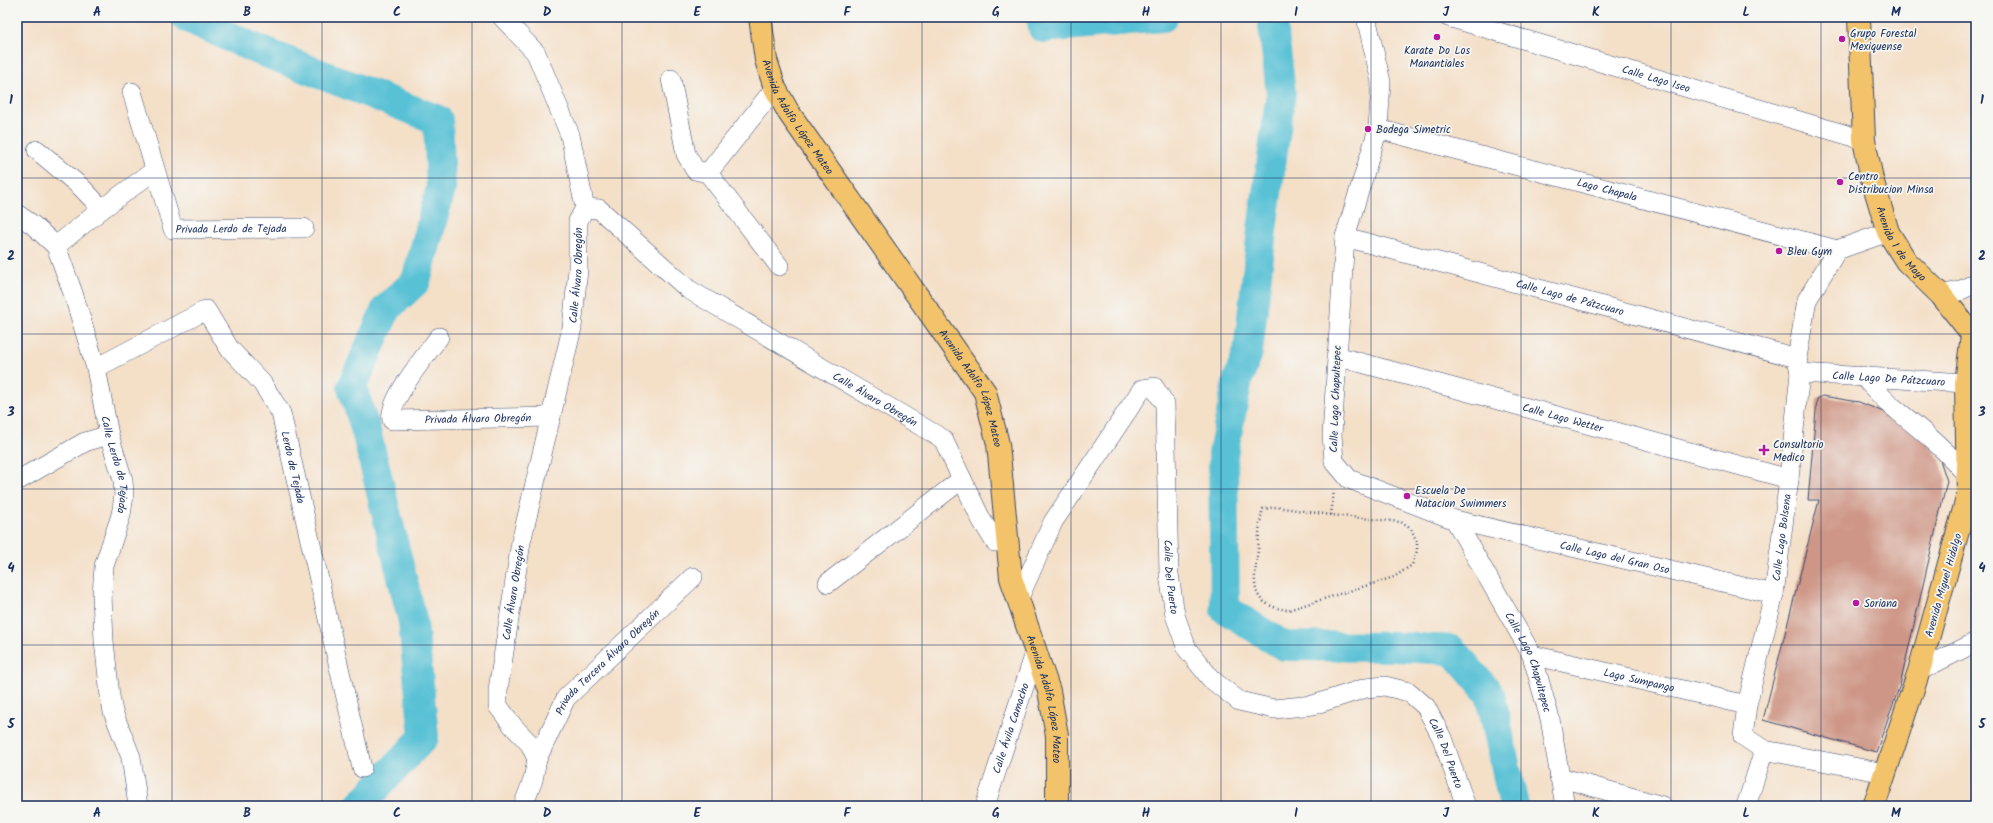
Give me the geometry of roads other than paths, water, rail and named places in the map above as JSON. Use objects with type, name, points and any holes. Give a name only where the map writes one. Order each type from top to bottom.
[{"type":"main road","name":"Avenida Adolfo López Mateo","points":[[760,17],[766,60],[775,88],[789,113],[985,392],[998,444],[1011,578],[1049,691],[1057,735],[1057,806]]},
{"type":"main road","name":"Avenida 1 de Mayo","points":[[1856,18],[1864,140],[1872,179],[1888,232],[1906,260],[1941,295],[1974,337]]},
{"type":"main road","name":"Avenida Miguel Hidalgo","points":[[1874,806],[1885,773],[1928,667],[1968,495],[1971,379],[1974,337]]},
{"type":"main road","name":"Avenida Miguel Hidalgo","points":[[1889,806],[1928,667],[1976,519]]},
{"type":"street","points":[[502,17],[536,53],[570,136],[585,208]]},
{"type":"street","name":"Calle Lago Chapultepec","points":[[1366,17],[1381,82],[1378,129],[1345,237],[1332,435],[1334,461],[1349,479],[1455,520],[1532,655],[1550,719],[1565,806]]},
{"type":"street","name":"Calle Lago Iseo","points":[[1448,17],[1864,140]]},
{"type":"street","points":[[671,79],[686,154],[696,170],[708,173],[779,266]]},
{"type":"street","points":[[708,173],[775,88]]},
{"type":"street","name":"Privada Lerdo de Tejada","points":[[132,92],[173,229],[304,228]]},
{"type":"street","name":"Lago Chapala","points":[[1378,129],[1837,250]]},
{"type":"street","points":[[37,150],[81,187],[102,209]]},
{"type":"street","points":[[56,246],[102,209],[155,170]]},
{"type":"street","name":"Calle Álvaro Obregón","points":[[537,759],[530,744],[512,726],[498,706],[498,690],[521,542],[572,328],[578,270],[578,220],[585,208],[600,209],[688,289],[943,439],[981,519],[995,542],[1008,542]]},
{"type":"street","name":"Calle Lerdo de Tejada","points":[[17,214],[33,224],[56,246],[74,292],[96,368],[109,435],[122,480],[124,496],[121,515],[104,566],[102,595],[104,641],[113,712],[131,757],[138,806]]},
{"type":"street","points":[[1837,250],[1888,232]]},
{"type":"street","name":"Calle Lago de Pátzcuaro","points":[[1345,237],[1798,365]]},
{"type":"street","name":"Calle Lago Bolsena","points":[[1837,250],[1808,300],[1798,365],[1789,479],[1774,594],[1747,705],[1743,736],[1764,750],[1885,773]]},
{"type":"street","points":[[1941,295],[1959,291],[1976,283]]},
{"type":"street","name":"Lerdo de Tejada","points":[[96,368],[206,310],[229,348],[262,383],[281,413],[362,768]]},
{"type":"street","name":"Privada Álvaro Obregón","points":[[439,337],[396,400],[391,414],[392,420],[551,417]]},
{"type":"street","name":"Calle Lago Wetter","points":[[1336,356],[1789,479]]},
{"type":"street","name":"Calle Lago De Pátzcuaro","points":[[1798,365],[1863,376],[1971,379]]},
{"type":"street","points":[[1863,376],[1892,407],[1914,422],[1968,477]]},
{"type":"street","name":"Calle Del Puerto","points":[[1018,600],[1053,522],[1142,388],[1154,387],[1165,404],[1169,574],[1175,615],[1188,649],[1211,680],[1239,701],[1274,709],[1313,704],[1366,688],[1385,686],[1409,692],[1426,707],[1442,738],[1466,806]]},
{"type":"street","points":[[20,473],[85,442],[109,435]]},
{"type":"street","points":[[828,583],[962,479]]},
{"type":"street","name":"Calle Lago del Gran Oso","points":[[1455,520],[1774,594]]},
{"type":"street","name":"Privada Tercera Álvaro Obregón","points":[[537,759],[566,698],[693,577]]},
{"type":"street","points":[[1928,667],[1976,642]]},
{"type":"street","name":"Calle Ávila Camacho","points":[[985,806],[1036,650]]},
{"type":"street","name":"Lago Sumpango","points":[[1532,655],[1747,705]]},
{"type":"street","points":[[1746,806],[1764,750]]},
{"type":"street","points":[[527,804],[537,759]]},
{"type":"street","points":[[1559,777],[1662,806]]},
{"type":"waterway","points":[[186,17],[256,49],[438,120],[441,188],[416,281],[386,309],[352,387],[366,431],[413,622],[424,737],[359,806]]},
{"type":"waterway","points":[[1041,17],[1043,28],[1163,17]]},
{"type":"waterway","points":[[1272,17],[1281,93],[1263,222],[1248,352],[1238,379],[1223,454],[1225,609],[1284,646],[1397,647],[1452,650],[1490,694],[1514,806]]},
{"type":"place","name":"Karate Do Los Manantiales","points":[[1437,37]]},
{"type":"place","name":"Grupo Forestal Mexiquense","points":[[1842,39]]},
{"type":"place","name":"Bodega Simetric","points":[[1368,129]]},
{"type":"place","name":"Centro Distribucion Minsa","points":[[1840,182]]},
{"type":"place","name":"Bleu Gym","points":[[1779,251]]},
{"type":"place","name":"Consultorio Medico","points":[[1764,450]]},
{"type":"place","name":"Escuela De Natacion Swimmers","points":[[1407,496]]},
{"type":"place","name":"Soriana","points":[[1856,603]]}]
